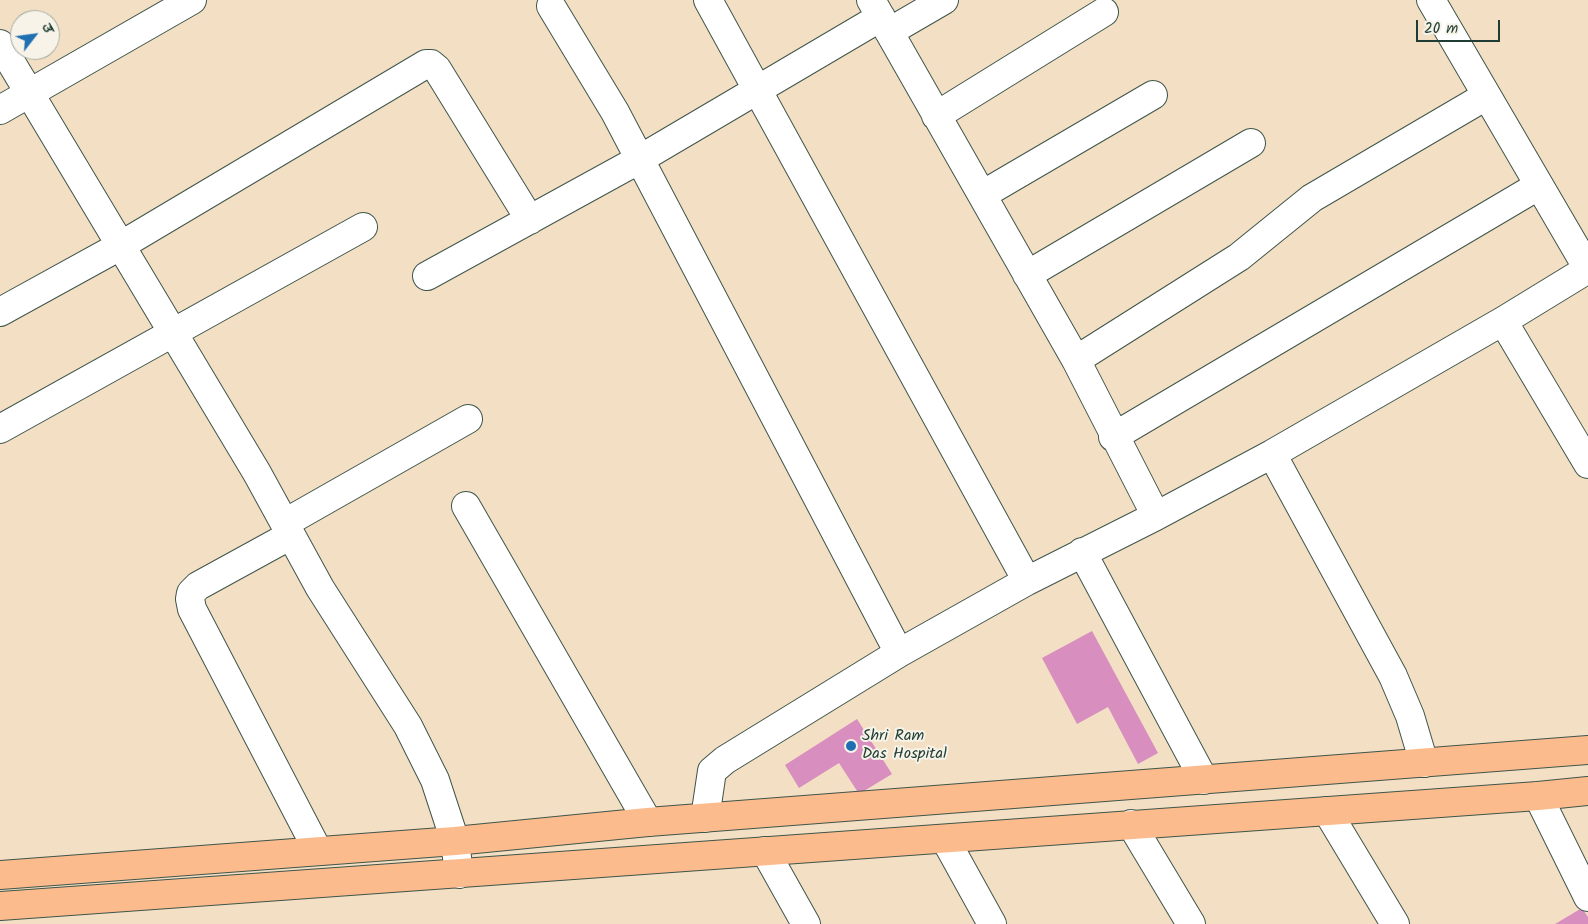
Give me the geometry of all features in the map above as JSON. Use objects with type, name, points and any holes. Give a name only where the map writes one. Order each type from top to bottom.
[{"type":"main road","points":[[0,875],[455,841],[648,822],[1588,750]]},
{"type":"main road","points":[[0,906],[1588,791]]},
{"type":"street","points":[[0,110],[192,0]]},
{"type":"street","points":[[708,0],[1028,581]]},
{"type":"street","points":[[428,276],[640,159],[880,16],[944,0]]},
{"type":"street","points":[[705,818],[712,775],[718,764],[899,653],[1082,552],[1156,516],[1272,454],[1503,321],[1588,269],[1431,0]]},
{"type":"street","points":[[551,6],[615,112],[899,653]]},
{"type":"street","points":[[936,116],[1104,12]]},
{"type":"street","points":[[880,16],[1076,360],[1156,516]]},
{"type":"street","points":[[0,44],[28,94],[257,473],[320,588],[415,740],[435,780],[455,841],[459,874]]},
{"type":"street","points":[[0,312],[120,246],[426,64],[431,64],[437,69],[530,220]]},
{"type":"street","points":[[982,195],[1153,96]]},
{"type":"street","points":[[1076,360],[1239,257],[1312,198],[1486,96]]},
{"type":"street","points":[[1027,275],[1251,143]]},
{"type":"street","points":[[1114,437],[1538,186]]},
{"type":"street","points":[[0,429],[363,227]]},
{"type":"street","points":[[1503,321],[1588,464]]},
{"type":"street","points":[[318,851],[192,609],[191,593],[198,586],[288,529],[468,419]]},
{"type":"street","points":[[1272,454],[1393,676],[1410,716],[1424,763]]},
{"type":"street","points":[[466,506],[648,822]]},
{"type":"street","points":[[1082,552],[1204,780]]},
{"type":"street","points":[[1538,796],[1588,896]]},
{"type":"street","points":[[1327,811],[1395,924]]},
{"type":"street","points":[[1131,824],[1192,924]]},
{"type":"street","points":[[945,839],[992,924]]},
{"type":"street","points":[[764,851],[806,924]]},
{"type":"building","points":[[1092,631],[1158,753],[1138,764],[1108,707],[1077,724],[1042,658]]},
{"type":"building","points":[[857,719],[892,774],[859,794],[839,763],[799,788],[785,765]]},
{"type":"building","points":[[1582,908],[1588,917],[1588,924],[1555,924]]},
{"type":"place","name":"Shri Ram Das Hospital","points":[[851,746]]}]
